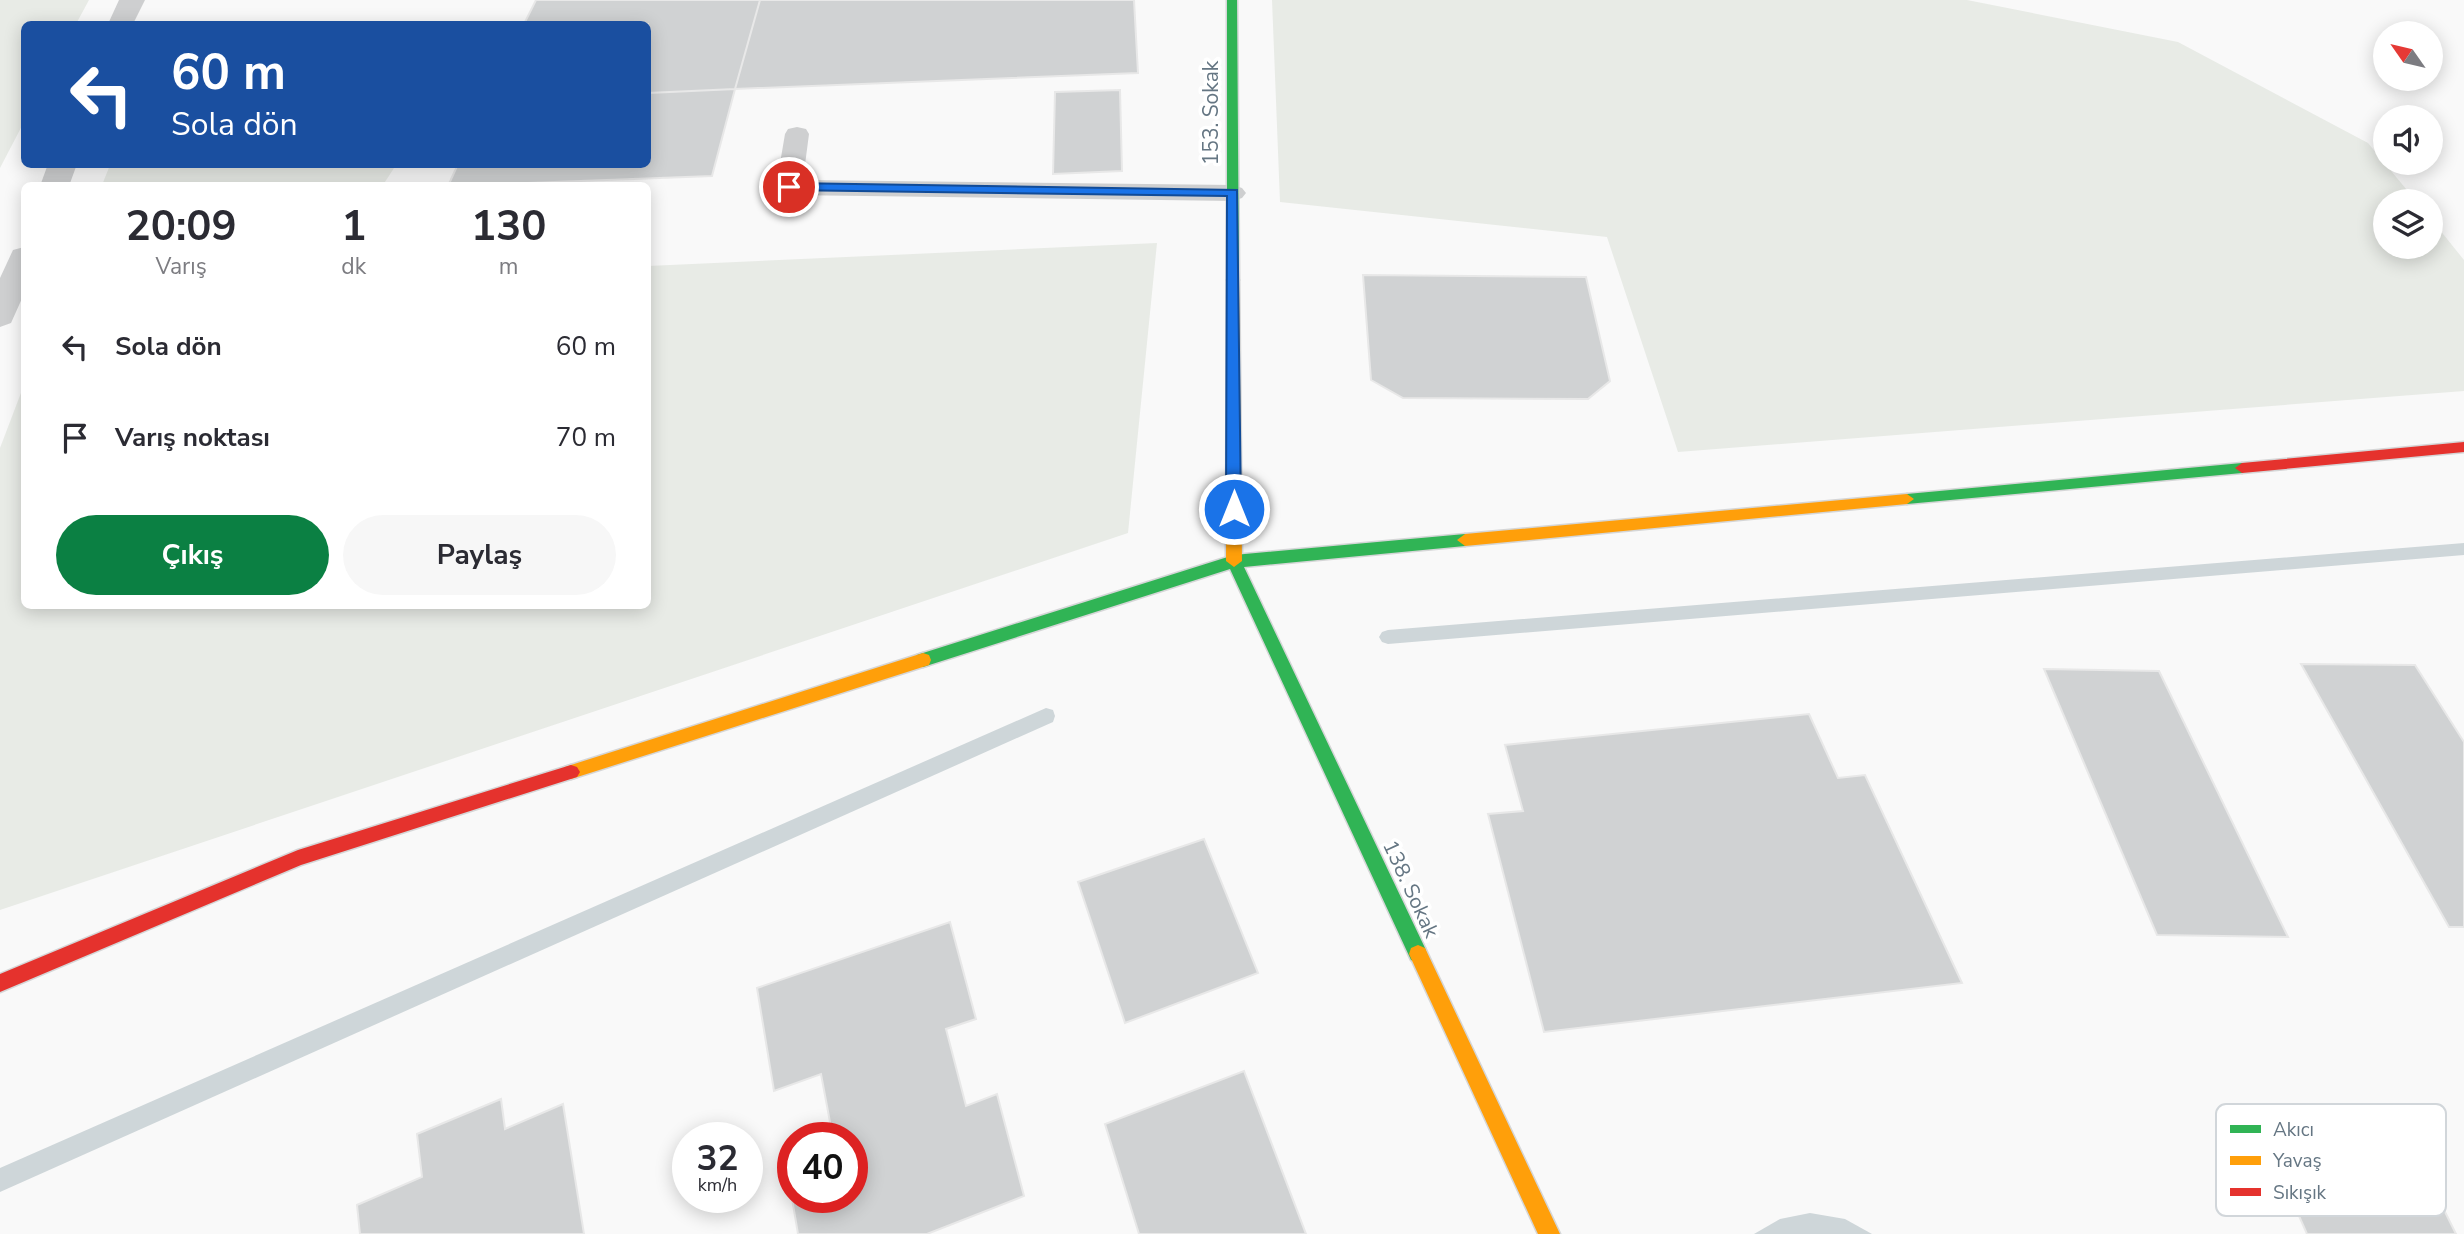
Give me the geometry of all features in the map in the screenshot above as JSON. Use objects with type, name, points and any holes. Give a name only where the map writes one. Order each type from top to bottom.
[{"type":"street","points":[[122,21],[132,0]]},
{"type":"street","name":"153. Sokak","points":[[1232,0],[1234,562]]},
{"type":"street","points":[[0,316],[21,264]]},
{"type":"street","points":[[0,983],[298,858],[1234,562],[2464,447]]},
{"type":"street","name":"138. Sokak","points":[[1234,562],[1549,1234]]},
{"type":"lane","points":[[797,134],[789,187],[1233,193]]},
{"type":"shaded area","points":[[0,0],[89,0],[78,21],[21,21],[21,128],[0,168]]},
{"type":"shaded area","points":[[1272,0],[1967,0],[2178,42],[2368,143],[2373,149],[2373,175],[2394,175],[2406,189],[2373,189],[2373,259],[2443,259],[2443,234],[2464,260],[2464,391],[1678,452],[1607,237],[1280,202]]},
{"type":"shaded area","points":[[108,168],[394,168],[385,182],[103,182]]},
{"type":"shaded area","points":[[1157,243],[1128,533],[0,910],[0,448],[21,393],[21,609],[651,609],[651,266]]},
{"type":"shaded area","points":[[1810,1213],[1845,1219],[1872,1234],[1754,1234],[1780,1219]]},
{"type":"building","points":[[536,0],[760,0],[735,89],[651,93],[651,21],[526,21]]},
{"type":"building","points":[[760,0],[1134,0],[1138,73],[735,89]]},
{"type":"building","points":[[735,89],[712,176],[554,182],[450,182],[456,168],[651,168],[651,93]]},
{"type":"building","points":[[1120,90],[1122,171],[1053,174],[1055,92]]},
{"type":"building","points":[[1363,275],[1586,277],[1610,381],[1588,399],[1403,398],[1371,380]]},
{"type":"building","points":[[2301,664],[2415,665],[2464,742],[2464,927],[2449,927]]},
{"type":"building","points":[[2044,669],[2159,671],[2288,937],[2157,935]]},
{"type":"building","points":[[1809,714],[1838,778],[1865,775],[1962,983],[1544,1032],[1488,814],[1523,811],[1505,745]]},
{"type":"building","points":[[1204,839],[1258,973],[1125,1023],[1078,882]]},
{"type":"building","points":[[950,922],[976,1019],[946,1029],[966,1106],[997,1094],[1024,1196],[927,1234],[798,1234],[794,1213],[868,1213],[868,1122],[830,1122],[821,1074],[774,1091],[757,988]]},
{"type":"building","points":[[1244,1071],[1306,1234],[1139,1234],[1105,1124]]},
{"type":"building","points":[[501,1099],[505,1129],[563,1104],[584,1234],[360,1234],[357,1205],[422,1177],[417,1134]]},
{"type":"building","points":[[2446,1214],[2456,1234],[2307,1234],[2299,1216],[2446,1216]]},
{"type":"waterway","points":[[1388,637],[2464,549]]},
{"type":"waterway","points":[[0,1180],[1046,716]]},
{"type":"traffic: fast","points":[[1232,0],[1233,280]]},
{"type":"traffic: fast","points":[[1907,499],[2242,468]]},
{"type":"traffic: fast","points":[[923,660],[1234,562],[1465,540]]},
{"type":"traffic: fast","points":[[1234,561],[1418,954]]},
{"type":"traffic: slow","points":[[1233,280],[1234,561]]},
{"type":"traffic: slow","points":[[1465,540],[1907,499]]},
{"type":"traffic: slow","points":[[571,772],[923,660]]},
{"type":"traffic: slow","points":[[1418,954],[1549,1234]]},
{"type":"traffic: jam","points":[[2242,468],[2464,447]]},
{"type":"traffic: jam","points":[[0,983],[298,858],[571,772]]},
{"type":"route","points":[[789,187],[1233,193],[1234,509]]}]
